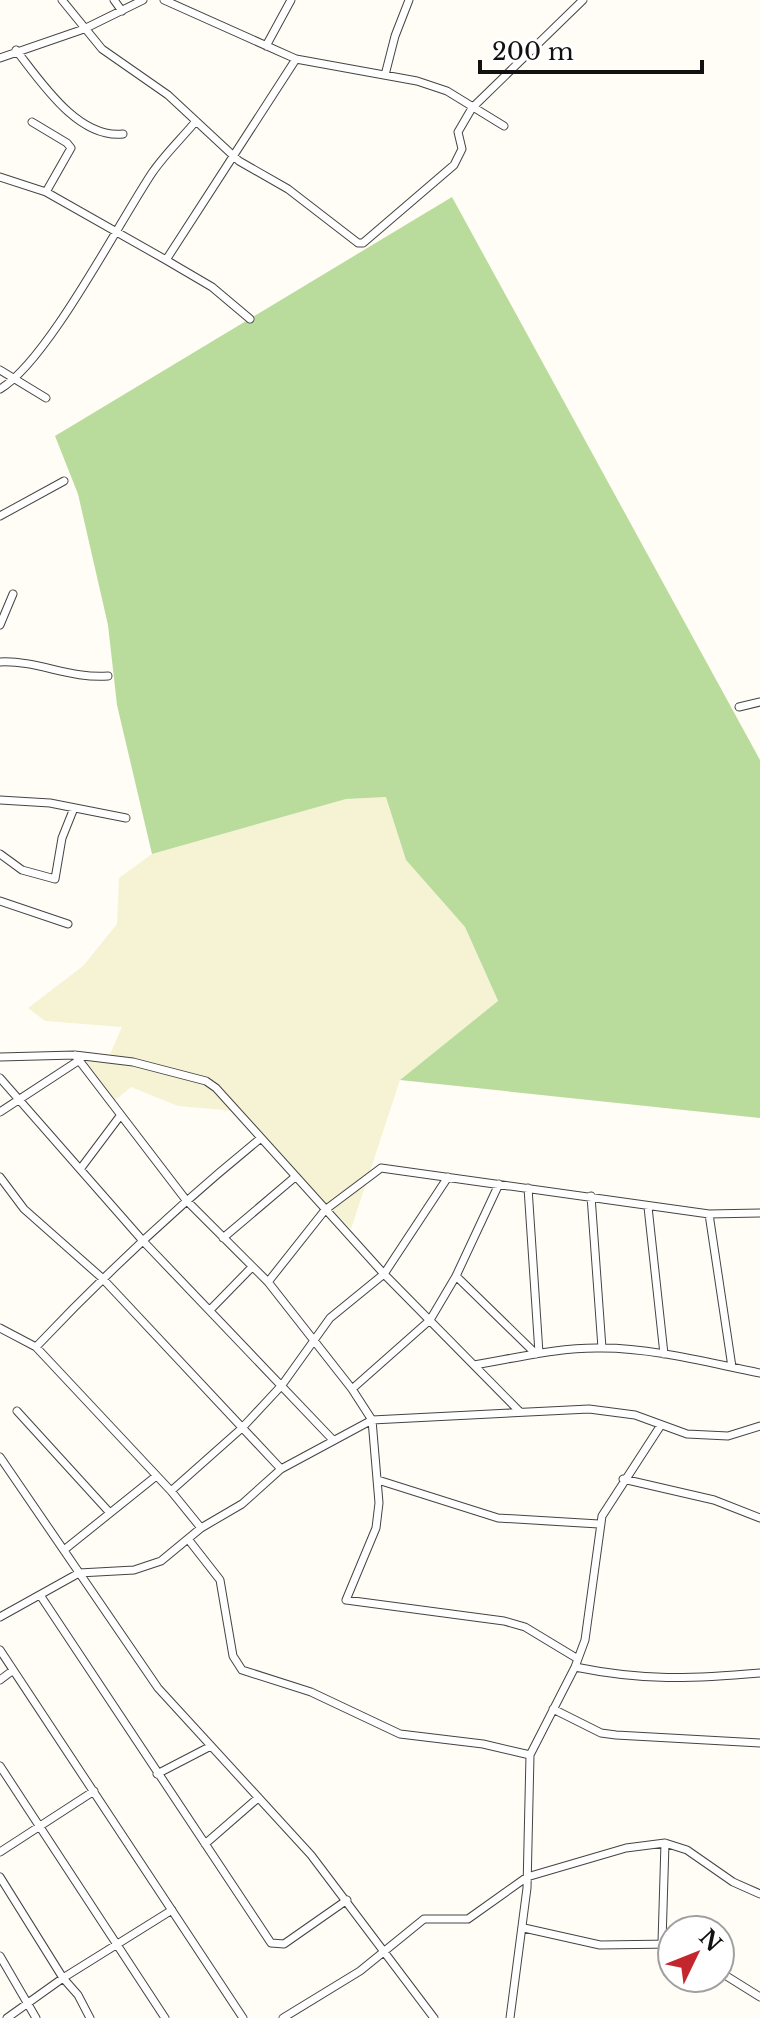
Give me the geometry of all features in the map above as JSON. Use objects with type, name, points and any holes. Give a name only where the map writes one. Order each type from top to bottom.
[{"type":"street","points":[[62,0],[102,49],[168,95],[233,155],[363,243],[454,165],[462,149],[458,132],[472,108],[583,0]]},
{"type":"street","points":[[114,0],[122,11]]},
{"type":"street","points":[[0,58],[84,29],[143,0]]},
{"type":"street","points":[[164,0],[296,59],[385,75],[447,91],[504,126]]},
{"type":"street","points":[[266,46],[291,0]]},
{"type":"street","points":[[385,75],[409,0]]},
{"type":"street","points":[[16,50],[75,117],[110,136],[123,134]]},
{"type":"street","points":[[166,260],[296,59]]},
{"type":"street","points":[[0,389],[15,380],[154,170],[196,121]]},
{"type":"street","points":[[32,122],[71,148],[46,192]]},
{"type":"street","points":[[0,177],[46,192],[114,234],[166,260],[212,287],[250,319]]},
{"type":"street","points":[[0,370],[46,398]]},
{"type":"street","points":[[0,516],[64,481]]},
{"type":"street","points":[[0,625],[13,594]]},
{"type":"street","points":[[0,662],[20,662],[78,677],[108,676]]},
{"type":"street","points":[[739,707],[760,702]]},
{"type":"street","points":[[0,800],[39,801],[126,818]]},
{"type":"street","points":[[0,854],[22,870],[55,879],[62,838],[74,808]]},
{"type":"street","points":[[0,901],[68,924]]},
{"type":"street","points":[[0,1057],[133,1062],[206,1081],[384,1274],[520,1412]]},
{"type":"street","points":[[0,1112],[77,1058]]},
{"type":"street","points":[[77,1058],[186,1200],[268,1282],[352,1389],[372,1420],[378,1480],[376,1528],[346,1600],[504,1621],[525,1627],[576,1663],[629,1678],[760,1673]]},
{"type":"street","points":[[0,1078],[143,1241],[333,1440]]},
{"type":"street","points":[[81,1168],[120,1116]]},
{"type":"street","points":[[36,1347],[102,1278],[186,1200],[261,1138]]},
{"type":"street","points":[[268,1282],[325,1210],[377,1169],[591,1196],[648,1207],[709,1214],[760,1213]]},
{"type":"street","points":[[0,1177],[24,1209],[102,1278],[281,1469]]},
{"type":"street","points":[[223,1238],[295,1177]]},
{"type":"street","points":[[171,1491],[242,1428],[282,1385],[312,1339],[358,1293],[384,1274],[448,1177]]},
{"type":"street","points":[[352,1389],[430,1320],[456,1276],[499,1184]]},
{"type":"street","points":[[528,1188],[538,1354]]},
{"type":"street","points":[[591,1196],[602,1348]]},
{"type":"street","points":[[648,1207],[664,1354]]},
{"type":"street","points":[[709,1214],[732,1367]]},
{"type":"street","points":[[210,1310],[252,1267]]},
{"type":"street","points":[[456,1276],[538,1354]]},
{"type":"street","points":[[0,1328],[36,1347],[171,1491],[201,1528]]},
{"type":"street","points":[[474,1365],[538,1354],[602,1348],[664,1354],[760,1373]]},
{"type":"street","points":[[0,1617],[79,1573],[150,1567],[201,1528],[242,1504],[281,1469],[372,1420],[589,1409],[621,1411],[687,1434],[728,1436],[750,1432],[760,1426]]},
{"type":"street","points":[[17,1411],[110,1513]]},
{"type":"street","points":[[510,2018],[524,1928],[530,1755],[576,1663],[589,1625],[599,1524],[623,1479],[661,1425]]},
{"type":"street","points":[[750,1432],[760,1436]]},
{"type":"street","points":[[0,1457],[158,1688],[347,1900],[434,2018]]},
{"type":"street","points":[[64,1550],[155,1477]]},
{"type":"street","points":[[623,1479],[714,1500],[760,1518]]},
{"type":"street","points":[[378,1480],[498,1518],[599,1524]]},
{"type":"street","points":[[188,1539],[220,1580],[233,1656],[242,1670],[311,1692],[400,1734],[483,1744],[530,1755]]},
{"type":"street","points":[[40,1595],[271,1943],[277,1946],[347,1900]]},
{"type":"street","points":[[0,1650],[243,2018]]},
{"type":"street","points":[[0,1680],[12,1671]]},
{"type":"street","points":[[553,1709],[601,1733],[760,1743]]},
{"type":"street","points":[[157,1774],[211,1746]]},
{"type":"street","points":[[0,1766],[165,2018]]},
{"type":"street","points":[[0,1852],[94,1791]]},
{"type":"street","points":[[205,1844],[258,1798]]},
{"type":"street","points":[[663,1914],[665,1843]]},
{"type":"street","points":[[283,2018],[360,1971],[424,1919],[477,1916],[527,1877],[626,1848],[665,1843],[687,1850],[733,1882],[760,1894]]},
{"type":"street","points":[[0,1877],[90,2018]]},
{"type":"street","points":[[7,2018],[63,1978],[172,1910]]},
{"type":"street","points":[[524,1928],[600,1945],[656,1942]]},
{"type":"street","points":[[0,1956],[36,2018]]},
{"type":"street","points":[[736,1982],[760,1997]]},
{"type":"shaded area","points":[[387,797],[406,860],[465,927],[498,1002],[400,1080],[351,1229],[234,1111],[178,1106],[131,1087],[114,1101],[84,1061],[106,1063],[122,1027],[45,1021],[28,1008],[83,966],[117,924],[119,878],[152,854],[346,799]]},
{"type":"green space","points":[[452,197],[760,760],[760,1118],[400,1080],[498,1001],[465,927],[406,860],[386,797],[346,799],[152,854],[117,705],[108,625],[78,494],[55,436]]}]
